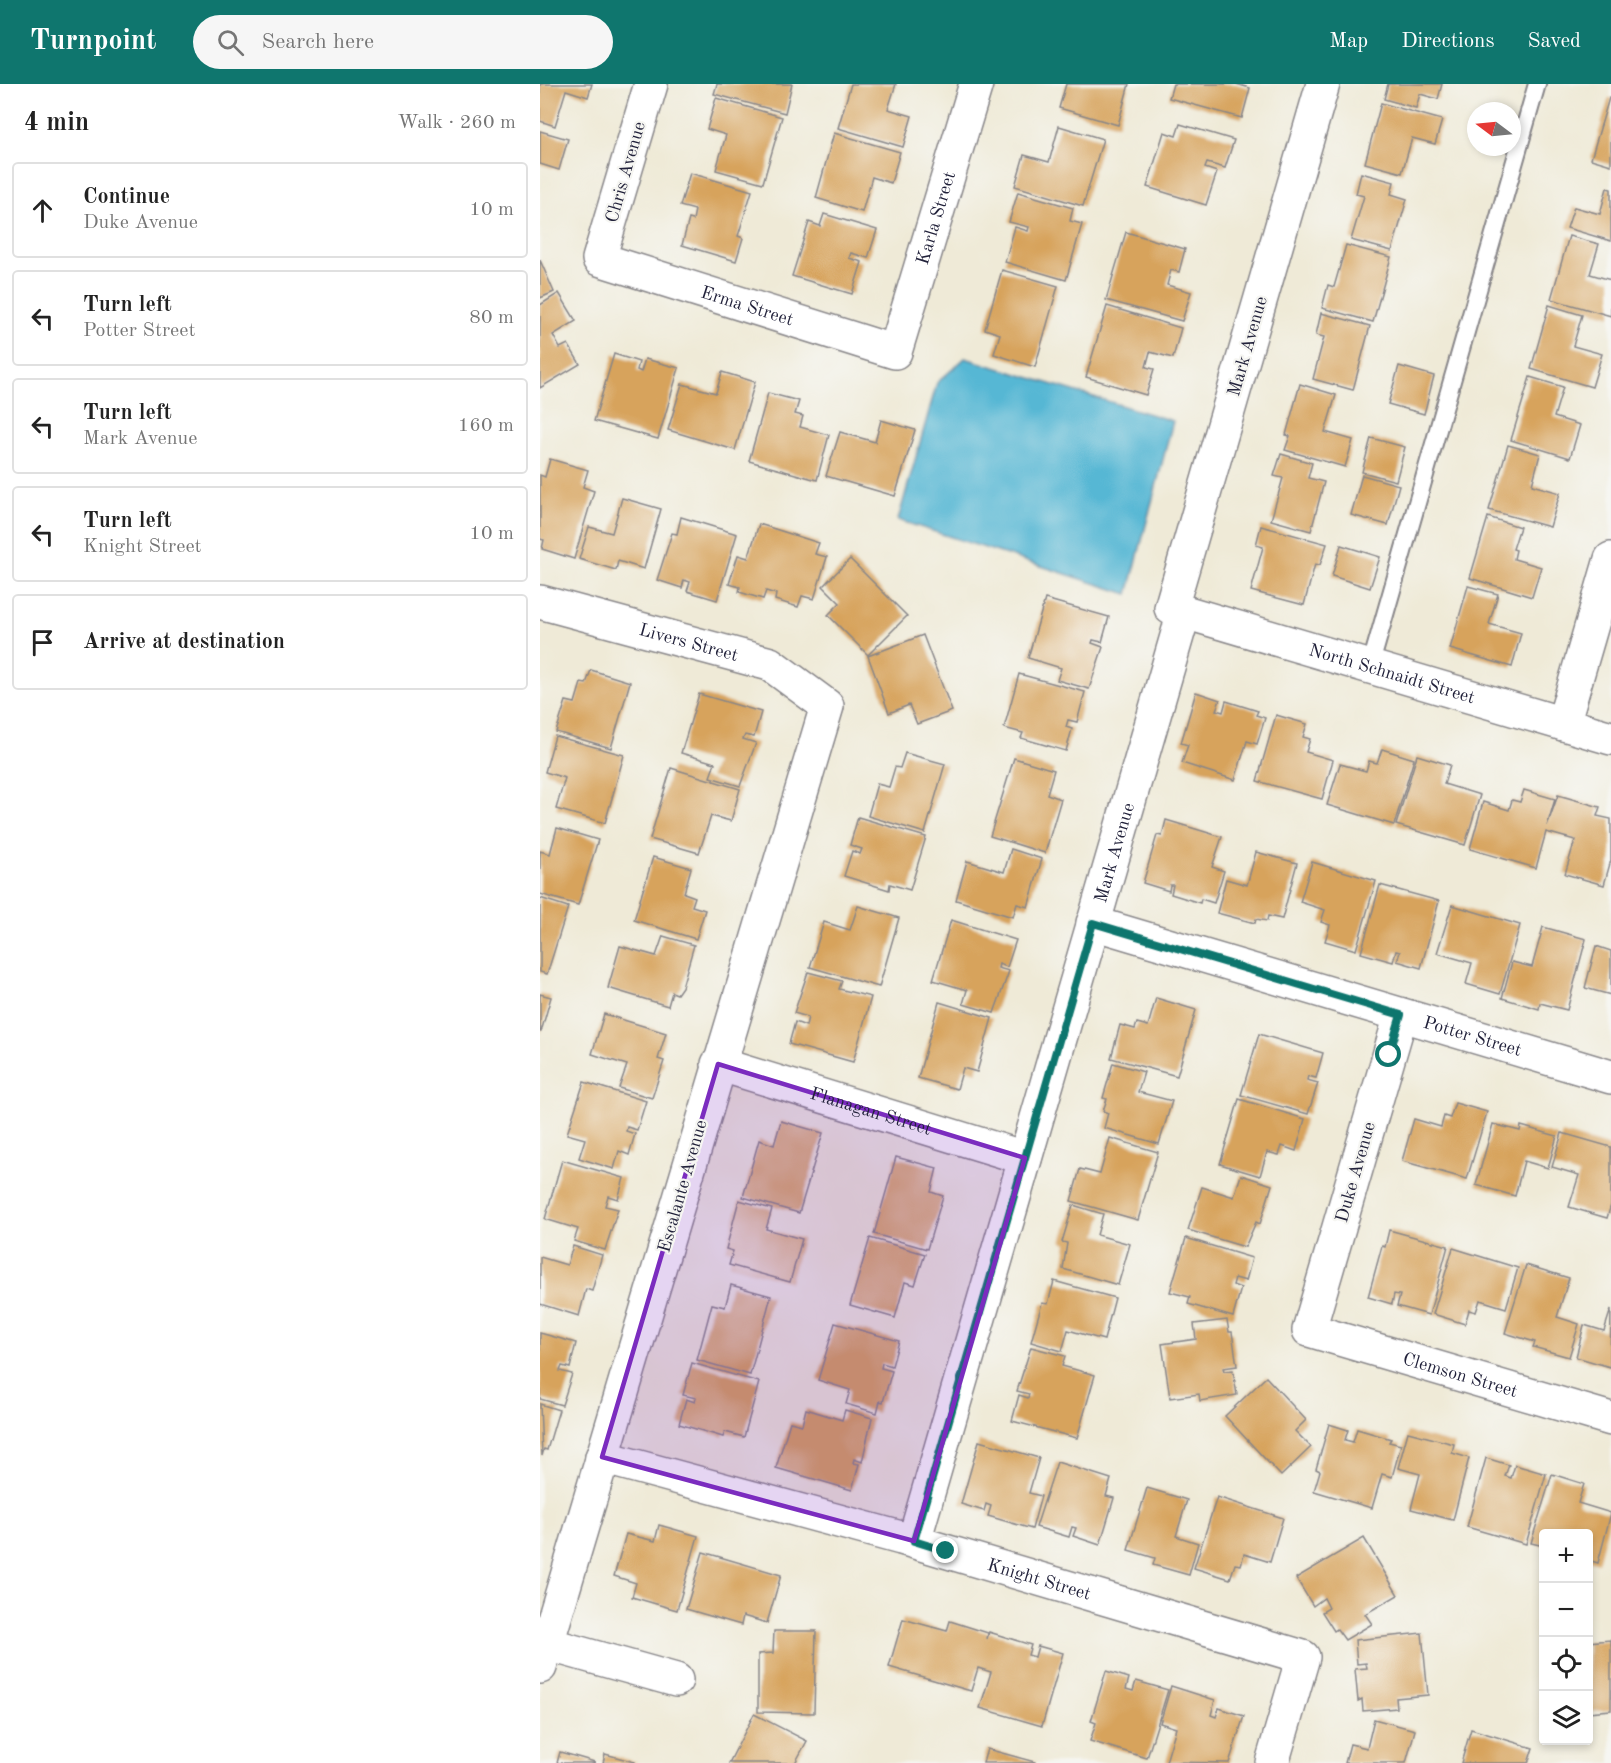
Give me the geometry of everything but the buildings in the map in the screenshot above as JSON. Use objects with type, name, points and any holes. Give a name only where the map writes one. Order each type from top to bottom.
[{"type":"street","name":"Chris Avenue","points":[[599,259],[651,84]]},
{"type":"street","name":"Karla Street","points":[[895,352],[976,84]]},
{"type":"street","name":"Mark Avenue","points":[[914,1541],[1093,923],[1323,84]]},
{"type":"street","name":"Erma Street","points":[[599,259],[895,352]]},
{"type":"street","points":[[1563,724],[1611,559]]},
{"type":"street","name":"Livers Street","points":[[540,602],[770,664],[827,706]]},
{"type":"street","name":"North Schnaidt Street","points":[[1177,610],[1611,738]]},
{"type":"street","name":"Escalante Avenue","points":[[542,1651],[827,706]]},
{"type":"street","name":"Potter Street","points":[[1093,923],[1611,1077]]},
{"type":"street","name":"Duke Avenue","points":[[1309,1330],[1401,1015]]},
{"type":"street","name":"Flanagan Street","points":[[718,1064],[1025,1158]]},
{"type":"street","name":"Clemson Street","points":[[1309,1330],[1611,1419]]},
{"type":"street","name":"Knight Street","points":[[602,1457],[914,1541],[1304,1657],[1272,1763]]},
{"type":"street","points":[[542,1651],[676,1680]]},
{"type":"lane","points":[[1370,667],[1537,84]]},
{"type":"highlighted area","points":[[718,1064],[1025,1158],[914,1541],[602,1457]]},
{"type":"water","points":[[965,358],[1173,421],[1128,594],[898,520],[937,383]]},
{"type":"route","points":[[946,1551],[914,1541],[1093,923],[1401,1015],[1389,1055]]}]
